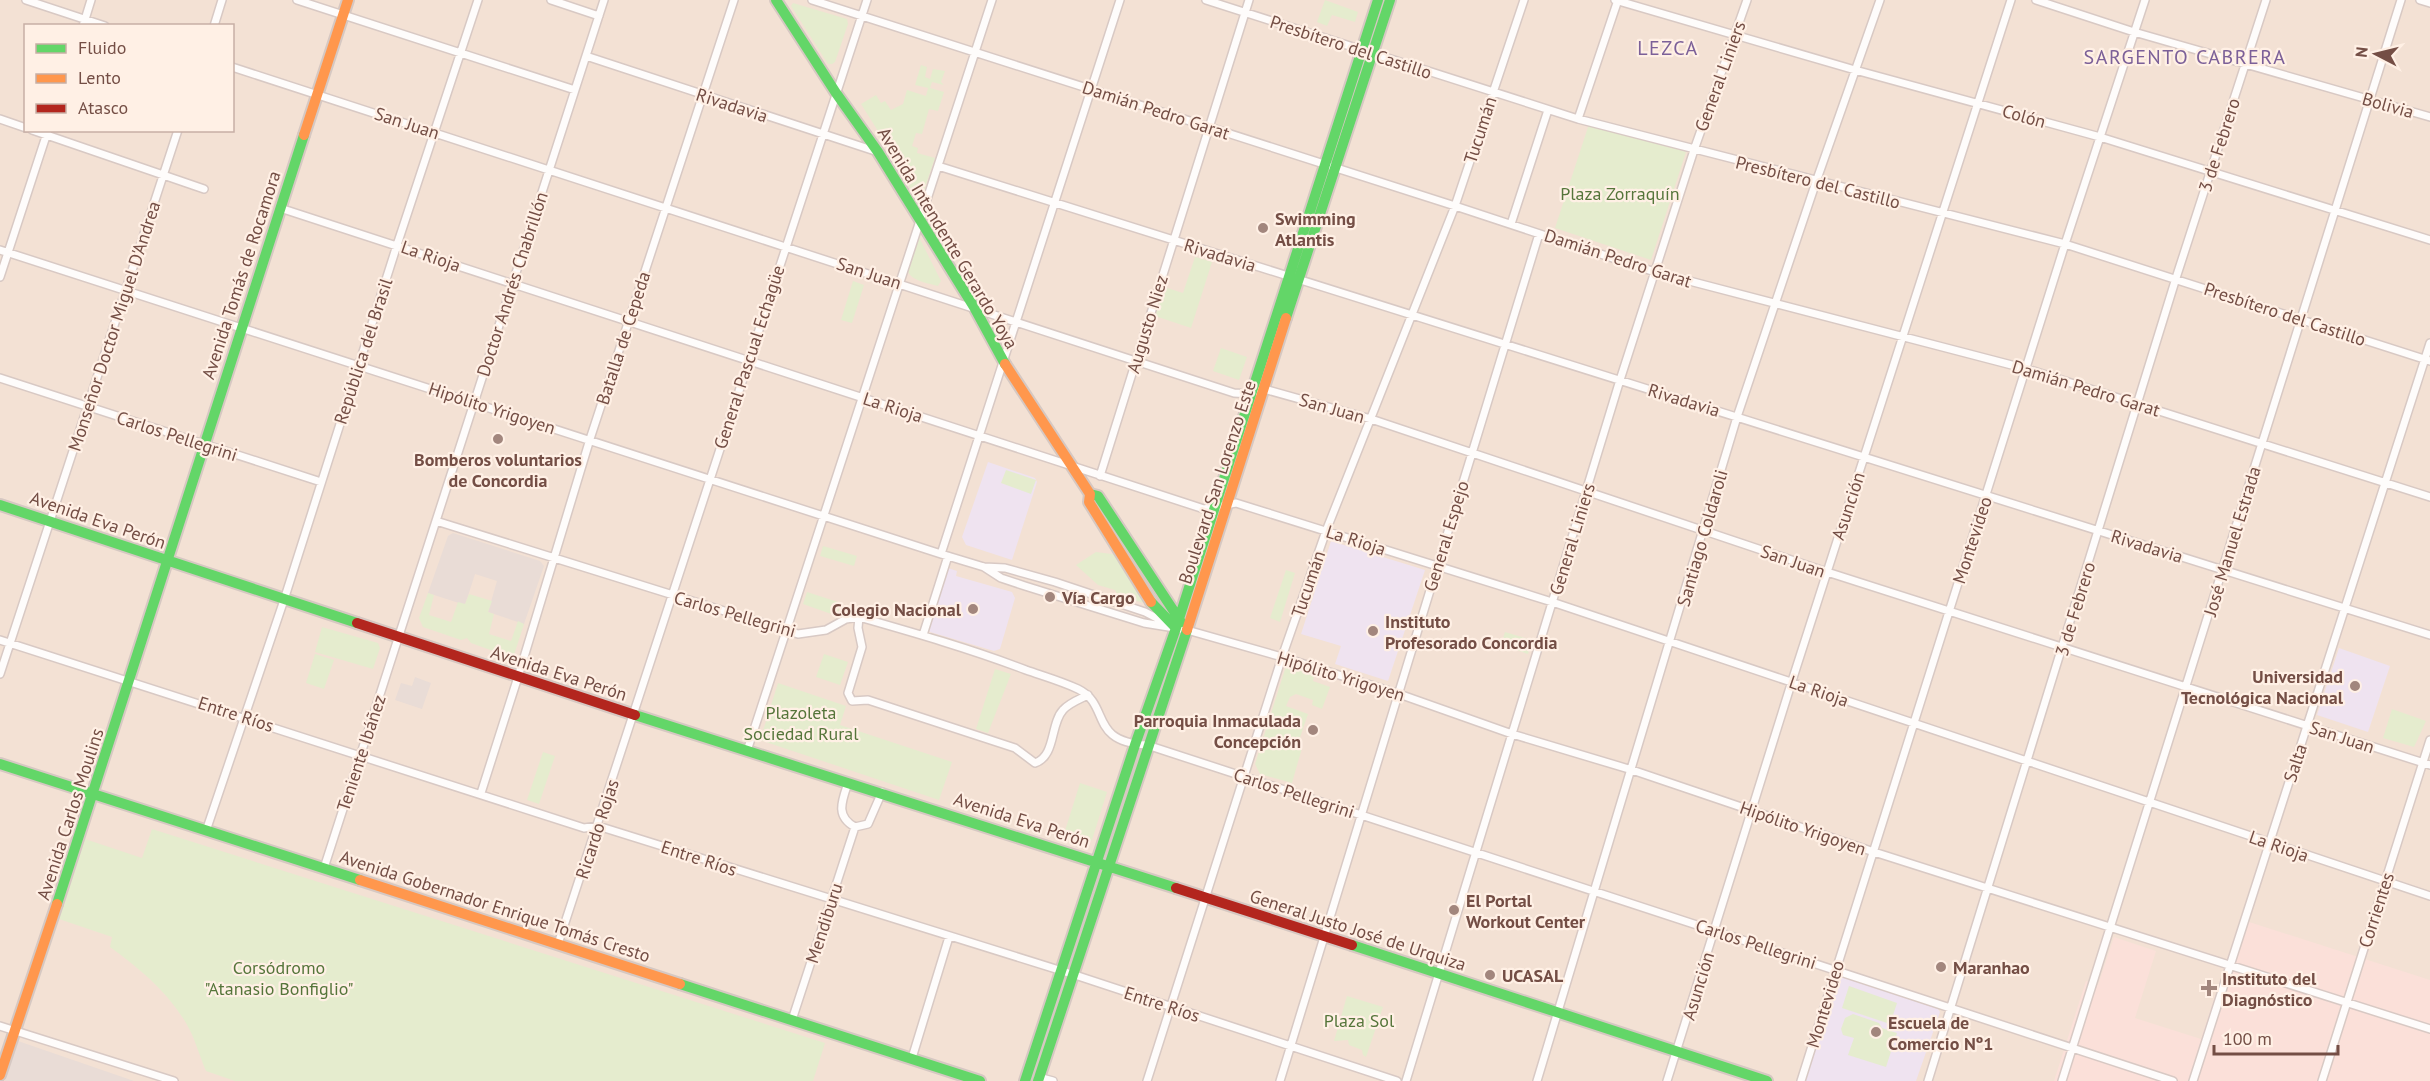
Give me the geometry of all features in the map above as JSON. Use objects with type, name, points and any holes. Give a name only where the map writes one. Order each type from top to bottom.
[{"type":"main road","name":"Avenida Tomás de Rocamora","points":[[169,562],[203,444],[348,0]]},
{"type":"main road","name":"Avenida Intendente Gerardo Yoya","points":[[776,0],[836,93],[878,152],[974,307],[1004,361],[1090,494],[1089,502],[1154,606],[1181,626]]},
{"type":"main road","name":"Boulevard San Lorenzo Este","points":[[1330,166],[1361,50],[1378,0]]},
{"type":"main road","name":"Boulevard San Lorenzo Este","points":[[1039,1079],[1110,867],[1215,508],[1251,394],[1390,0]]},
{"type":"main road","name":"Boulevard San Lorenzo Este","points":[[1027,1081],[1135,745],[1226,503],[1264,389],[1294,277]]},
{"type":"main road","name":"Avenida Eva Perón","points":[[0,505],[518,677],[1110,867]]},
{"type":"main road","name":"Avenida Carlos Moulins","points":[[0,1075],[169,562]]},
{"type":"main road","name":"Avenida Gobernador Enrique Tomás Cresto","points":[[0,764],[980,1081]]},
{"type":"main road","name":"General Justo José de Urquiza","points":[[1110,867],[1767,1081]]},
{"type":"street","points":[[26,0],[84,22],[91,0]]},
{"type":"street","points":[[215,24],[222,0]]},
{"type":"street","points":[[297,0],[575,90]]},
{"type":"street","name":"República del Brasil","points":[[206,831],[284,600],[397,244],[478,0]]},
{"type":"street","points":[[550,0],[599,16]]},
{"type":"street","name":"Doctor Andrés Chabrillón","points":[[398,637],[604,0]]},
{"type":"street","name":"Batalla de Cepeda","points":[[481,793],[590,439],[734,0]]},
{"type":"street","name":"Damián Pedro Garat","points":[[812,0],[1511,224],[1655,273],[2027,369],[2430,497]]},
{"type":"street","name":"General Pascual Echagüe","points":[[635,715],[710,477],[867,0]]},
{"type":"street","points":[[747,751],[992,0]]},
{"type":"street","points":[[923,635],[979,435],[1120,0]]},
{"type":"street","name":"Presbítero del Castillo","points":[[1206,0],[1578,119],[1816,182],[2066,244],[2427,360]]},
{"type":"street","name":"Augusto Niez","points":[[1100,476],[1249,0]]},
{"type":"street","name":"Tucumán","points":[[1147,1081],[1282,657],[1326,531],[1455,206],[1524,0]]},
{"type":"street","points":[[1578,119],[1617,0]]},
{"type":"street","name":"Colón","points":[[1617,0],[1855,70],[2100,137],[2430,240]]},
{"type":"street","name":"General Liniers","points":[[1406,1081],[1620,380],[1694,150],[1747,0]]},
{"type":"street","name":"Santiago Coldaroli","points":[[1537,1081],[1596,892],[1737,417],[1880,0]]},
{"type":"street","name":"Asunción","points":[[1667,1081],[1792,681],[2011,0]]},
{"type":"street","name":"Bolivia","points":[[2036,0],[2134,32],[2430,117]]},
{"type":"street","name":"Montevideo","points":[[1801,1081],[2145,0]]},
{"type":"street","name":"3 de Febrero","points":[[1928,1081],[1949,1008],[2064,648],[2176,278],[2266,0]]},
{"type":"street","name":"José Manuel Estrada","points":[[2062,1081],[2401,0]]},
{"type":"street","points":[[2420,0],[2430,3]]},
{"type":"street","name":"Rivadavia","points":[[586,56],[878,152]]},
{"type":"street","name":"San Juan","points":[[234,68],[1234,393],[1251,394]]},
{"type":"street","points":[[1511,224],[1548,110]]},
{"type":"street","points":[[0,119],[24,127]]},
{"type":"street","name":"Monseñor Doctor Miguel D'Andrea","points":[[0,674],[177,132]]},
{"type":"street","points":[[0,277],[4,251],[48,133],[204,189]]},
{"type":"street","name":"Rivadavia","points":[[938,166],[2430,635]]},
{"type":"street","name":"La Rioja","points":[[280,208],[397,244],[748,362],[862,397],[1100,476],[1203,509],[1215,508]]},
{"type":"street","name":"General Espejo","points":[[1280,1081],[1539,234]]},
{"type":"street","name":"Hipólito Yrigoyen","points":[[4,251],[710,477],[944,555],[984,567],[1005,568],[1055,582],[1181,626],[1399,694],[1512,734],[1632,770],[1874,852],[2430,1029]]},
{"type":"street","name":"Salta","points":[[2193,1081],[2385,483],[2427,360],[2430,343]]},
{"type":"street","name":"Carlos Pellegrini","points":[[0,378],[321,482]]},
{"type":"street","points":[[1251,394],[1264,389]]},
{"type":"street","name":"San Juan","points":[[1264,389],[1371,419],[1588,490],[1827,573],[2426,764]]},
{"type":"street","points":[[1215,508],[1226,503]]},
{"type":"street","name":"La Rioja","points":[[1226,503],[1236,503],[1552,602],[2430,896]]},
{"type":"street","name":"Carlos Pellegrini","points":[[436,521],[798,634],[826,630],[846,619],[859,617]]},
{"type":"street","name":"Hipólito Yrigoyen","points":[[984,567],[1001,579],[1144,623],[1181,626]]},
{"type":"street","points":[[859,617],[1002,661],[1076,688],[1088,695],[1064,708],[1059,716],[1046,755],[1041,761],[1035,763],[1015,748],[978,735],[868,700],[852,701],[848,693],[862,647],[858,628],[859,617]]},
{"type":"street","name":"Teniente Ibáñez","points":[[324,868],[398,637]]},
{"type":"street","name":"Entre Ríos","points":[[0,640],[131,680],[584,828],[598,826],[1062,971],[1397,1081]]},
{"type":"street","name":"Carlos Pellegrini","points":[[1088,695],[1094,702],[1101,723],[1111,735],[1135,745],[1147,745],[2173,1081]]},
{"type":"street","name":"Ricardo Rojas","points":[[558,944],[635,715]]},
{"type":"street","name":"Corrientes","points":[[2322,1081],[2385,882],[2426,764],[2430,740]]},
{"type":"street","points":[[848,783],[841,806],[846,822],[855,827]]},
{"type":"street","name":"Mendiburu","points":[[792,1020],[855,827],[868,824],[882,792]]},
{"type":"street","points":[[912,1059],[949,937]]},
{"type":"street","points":[[0,1026],[174,1081]]},
{"type":"street","points":[[1027,1081],[1039,1079],[1053,1081]]},
{"type":"shaded area","points":[[0,0],[2430,0],[2430,1081],[0,1081]]},
{"type":"shaded area","points":[[988,462],[1035,478],[1037,482],[1012,560],[966,545],[962,537]]},
{"type":"shaded area","points":[[453,533],[540,561],[544,566],[524,624],[488,612],[497,581],[475,574],[465,605],[428,593],[448,536]]},
{"type":"shaded area","points":[[1331,541],[1425,570],[1388,681],[1335,664],[1341,646],[1301,634]]},
{"type":"shaded area","name":"Colegio Nacional","points":[[948,568],[957,571],[956,576],[1012,592],[1015,598],[1000,649],[994,651],[930,632],[926,628]]},
{"type":"shaded area","name":"Universidad Tecnológica Nacional","points":[[2339,648],[2390,666],[2368,732],[2317,715]]},
{"type":"shaded area","points":[[415,677],[431,683],[422,709],[395,700],[401,683],[412,686]]},
{"type":"shaded area","points":[[2240,919],[2430,980],[2430,1081],[2054,1081],[2086,981],[2098,985],[2114,937],[2156,951],[2135,1018],[2201,1039]]},
{"type":"shaded area","name":"Escuela de Comercio Nº1","points":[[1841,976],[1938,1009],[1940,1012],[1916,1081],[1804,1081],[1836,979]]},
{"type":"shaded area","points":[[18,1041],[134,1081],[5,1081]]},
{"type":"green space","points":[[1325,0],[1358,12],[1355,22],[1332,15],[1327,26],[1317,22]]},
{"type":"green space","points":[[793,3],[847,19],[848,24],[835,62],[828,64],[791,6]]},
{"type":"green space","points":[[921,65],[927,67],[925,77],[930,79],[933,69],[945,71],[941,82],[944,85],[932,82],[930,88],[944,92],[938,111],[929,109],[922,134],[916,133],[912,146],[918,148],[917,153],[935,158],[922,196],[915,197],[893,155],[861,104],[876,95],[881,103],[885,101],[891,110],[903,104],[907,90],[926,96],[928,88],[915,85]]},
{"type":"green space","name":"Plaza Zorraquín","points":[[1590,121],[1686,152],[1651,260],[1555,228]]},
{"type":"green space","points":[[919,237],[941,281],[938,286],[912,277],[907,270]]},
{"type":"green space","points":[[1195,257],[1212,262],[1191,328],[1155,316],[1164,287],[1183,293]]},
{"type":"green space","points":[[853,281],[864,285],[852,323],[841,320]]},
{"type":"green space","points":[[1221,348],[1247,357],[1239,380],[1213,371]]},
{"type":"green space","points":[[1006,470],[1036,480],[1031,494],[1001,483]]},
{"type":"green space","points":[[823,546],[857,556],[854,566],[820,556]]},
{"type":"green space","points":[[1096,552],[1119,555],[1148,604],[1118,596],[1115,590],[1098,585],[1076,565]]},
{"type":"green space","points":[[1286,570],[1295,573],[1280,622],[1270,618]]},
{"type":"green space","points":[[807,592],[841,603],[837,616],[803,604]]},
{"type":"green space","points":[[428,593],[434,595],[429,615],[451,622],[458,602],[465,604],[469,594],[492,601],[488,612],[494,614],[489,634],[511,641],[518,621],[524,624],[513,658],[471,643],[467,638],[461,640],[423,627],[419,618]]},
{"type":"green space","points":[[322,627],[378,643],[380,648],[373,669],[315,652]]},
{"type":"green space","points":[[1505,632],[1532,640],[1528,654],[1501,645]]},
{"type":"green space","points":[[315,654],[334,660],[324,689],[306,683]]},
{"type":"green space","points":[[824,654],[848,662],[840,685],[816,677]]},
{"type":"green space","points":[[1287,663],[1315,672],[1313,681],[1330,687],[1322,709],[1312,705],[1313,700],[1296,694],[1290,697],[1286,706],[1308,714],[1297,746],[1302,748],[1292,783],[1260,774],[1255,764]]},
{"type":"green space","points":[[995,669],[1011,674],[988,733],[976,729]]},
{"type":"green space","name":"Plazoleta Sociedad Rural","points":[[778,683],[846,706],[840,725],[952,762],[939,800],[760,740]]},
{"type":"green space","points":[[2392,709],[2426,721],[2414,747],[2383,738]]},
{"type":"green space","points":[[543,752],[555,756],[539,804],[527,800]]},
{"type":"green space","points":[[1080,783],[1107,792],[1092,840],[1087,842],[1064,834]]},
{"type":"green space","name":"Corsódromo \"Atanasio Bonfiglio\"","points":[[152,829],[825,1043],[813,1081],[235,1081],[206,1071],[192,1035],[179,1011],[152,981],[110,947],[112,937],[59,919],[85,839],[142,858]]},
{"type":"green space","points":[[1849,986],[1897,1003],[1890,1024],[1842,1008]]},
{"type":"green space","name":"Plaza Sol","points":[[1347,996],[1383,1007],[1366,1057],[1362,1050],[1349,1045],[1348,1040],[1334,1041]]},
{"type":"green space","points":[[1853,1014],[1879,1023],[1882,1028],[1897,1033],[1886,1067],[1848,1055],[1854,1038],[1843,1035],[1841,1029],[1845,1018]]},
{"type":"traffic: fast","points":[[776,0],[836,93],[878,152],[974,307],[1005,364]]},
{"type":"traffic: fast","points":[[1151,602],[1176,628],[1378,0]]},
{"type":"traffic: fast","points":[[1286,318],[1390,0]]},
{"type":"traffic: fast","points":[[57,904],[304,135]]},
{"type":"traffic: fast","points":[[1090,494],[1098,496],[1181,622]]},
{"type":"traffic: fast","points":[[0,505],[357,623]]},
{"type":"traffic: fast","points":[[1025,1081],[1135,745],[1176,628]]},
{"type":"traffic: fast","points":[[1038,1081],[1187,630]]},
{"type":"traffic: fast","points":[[635,715],[1176,888]]},
{"type":"traffic: fast","points":[[0,764],[360,880]]},
{"type":"traffic: fast","points":[[1352,945],[1767,1081]]},
{"type":"traffic: fast","points":[[680,984],[980,1081]]},
{"type":"traffic: slow","points":[[304,135],[348,0]]},
{"type":"traffic: slow","points":[[1187,630],[1286,318]]},
{"type":"traffic: slow","points":[[1005,364],[1090,494],[1089,502],[1151,602]]},
{"type":"traffic: slow","points":[[360,880],[680,984]]},
{"type":"traffic: slow","points":[[0,1075],[57,904]]},
{"type":"traffic: jam","points":[[357,623],[635,715]]},
{"type":"traffic: jam","points":[[1176,888],[1352,945]]},
{"type":"place","name":"Swimming Atlantis","points":[[1263,228]]},
{"type":"place","name":"Bomberos voluntarios de Concordia","points":[[498,439]]},
{"type":"place","name":"Vía Cargo","points":[[1050,597]]},
{"type":"place","name":"Colegio Nacional","points":[[973,609]]},
{"type":"place","name":"Instituto Profesorado Concordia","points":[[1373,631]]},
{"type":"place","name":"Universidad Tecnológica Nacional","points":[[2355,686]]},
{"type":"place","name":"Parroquia Inmaculada Concepción","points":[[1313,730]]},
{"type":"place","name":"El Portal Workout Center","points":[[1454,910]]},
{"type":"place","name":"Maranhao","points":[[1941,967]]},
{"type":"place","name":"UCASAL","points":[[1490,975]]},
{"type":"place","name":"Instituto del Diagnóstico","points":[[2209,988]]},
{"type":"place","name":"Escuela de Comercio Nº1","points":[[1876,1032]]},
{"type":"district","name":"LEZCA","points":[[1668,48]]},
{"type":"district","name":"SARGENTO CABRERA","points":[[2185,57]]}]
